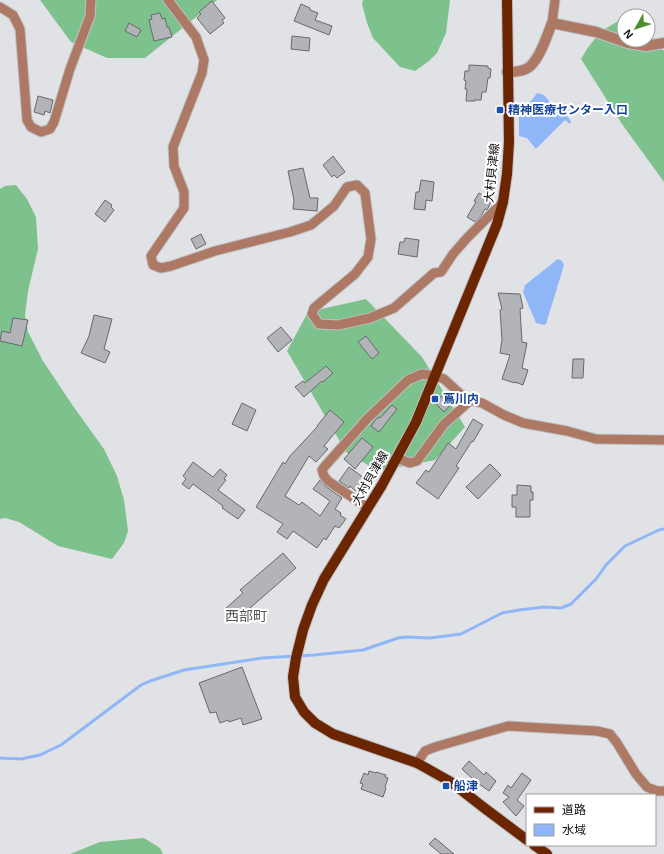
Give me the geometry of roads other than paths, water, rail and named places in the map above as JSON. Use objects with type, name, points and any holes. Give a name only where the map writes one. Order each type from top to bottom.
[{"type":"main road","name":"大村貝津線","points":[[506,0],[509,142],[503,202],[497,224],[416,422],[368,508],[324,579],[312,605],[303,630],[292,676],[295,697],[304,712],[315,723],[333,734],[417,764],[451,782],[526,839]]},
{"type":"main road","points":[[535,846],[547,854]]},
{"type":"street","points":[[0,7],[13,15],[20,29],[27,120],[31,127],[41,132],[50,129],[54,122],[70,69],[90,16],[91,0]]},
{"type":"street","points":[[168,0],[196,37],[204,60],[202,73],[173,147],[174,166],[184,192],[184,208],[151,256],[153,265],[162,268],[171,266],[215,251],[290,232],[311,225],[334,206],[347,187],[357,185],[365,194],[371,239],[368,257],[355,274],[314,308],[312,314],[319,324],[338,326],[370,318],[394,308],[434,273],[441,272],[453,254],[503,202]]},
{"type":"street","points":[[507,72],[517,72],[527,69],[538,57],[552,22],[555,0]]},
{"type":"street","points":[[552,22],[596,32],[628,43],[646,46],[664,43]]},
{"type":"street","points":[[368,508],[328,481],[322,470],[367,419],[408,380],[422,374],[444,379],[466,399],[482,403],[504,415],[524,423],[568,431],[596,439],[664,440]]},
{"type":"street","points":[[397,458],[410,463],[417,461],[444,424],[471,400]]},
{"type":"street","points":[[417,764],[424,751],[508,726],[597,730],[610,734],[618,743],[636,774],[647,787],[657,791],[664,791]]},
{"type":"water","points":[[537,93],[544,95],[553,106],[554,104],[568,117],[571,122],[570,124],[565,120],[536,149],[527,138],[519,136],[519,117]]},
{"type":"water","points":[[558,259],[562,261],[564,265],[546,324],[536,323],[523,292],[525,285]]},
{"type":"waterway","points":[[0,758],[21,759],[40,755],[61,745],[141,685],[184,670],[262,658],[363,650],[398,638],[430,638],[461,634],[502,613],[544,607],[561,608],[571,604],[596,579],[606,565],[625,546],[664,529]]},
{"type":"place","name":"精神医療センター入口","points":[[500,110]]},
{"type":"place","name":"蔦川内","points":[[435,399]]},
{"type":"place","name":"船津","points":[[446,786]]},
{"type":"district","name":"西部町","points":[[246,616]]}]
